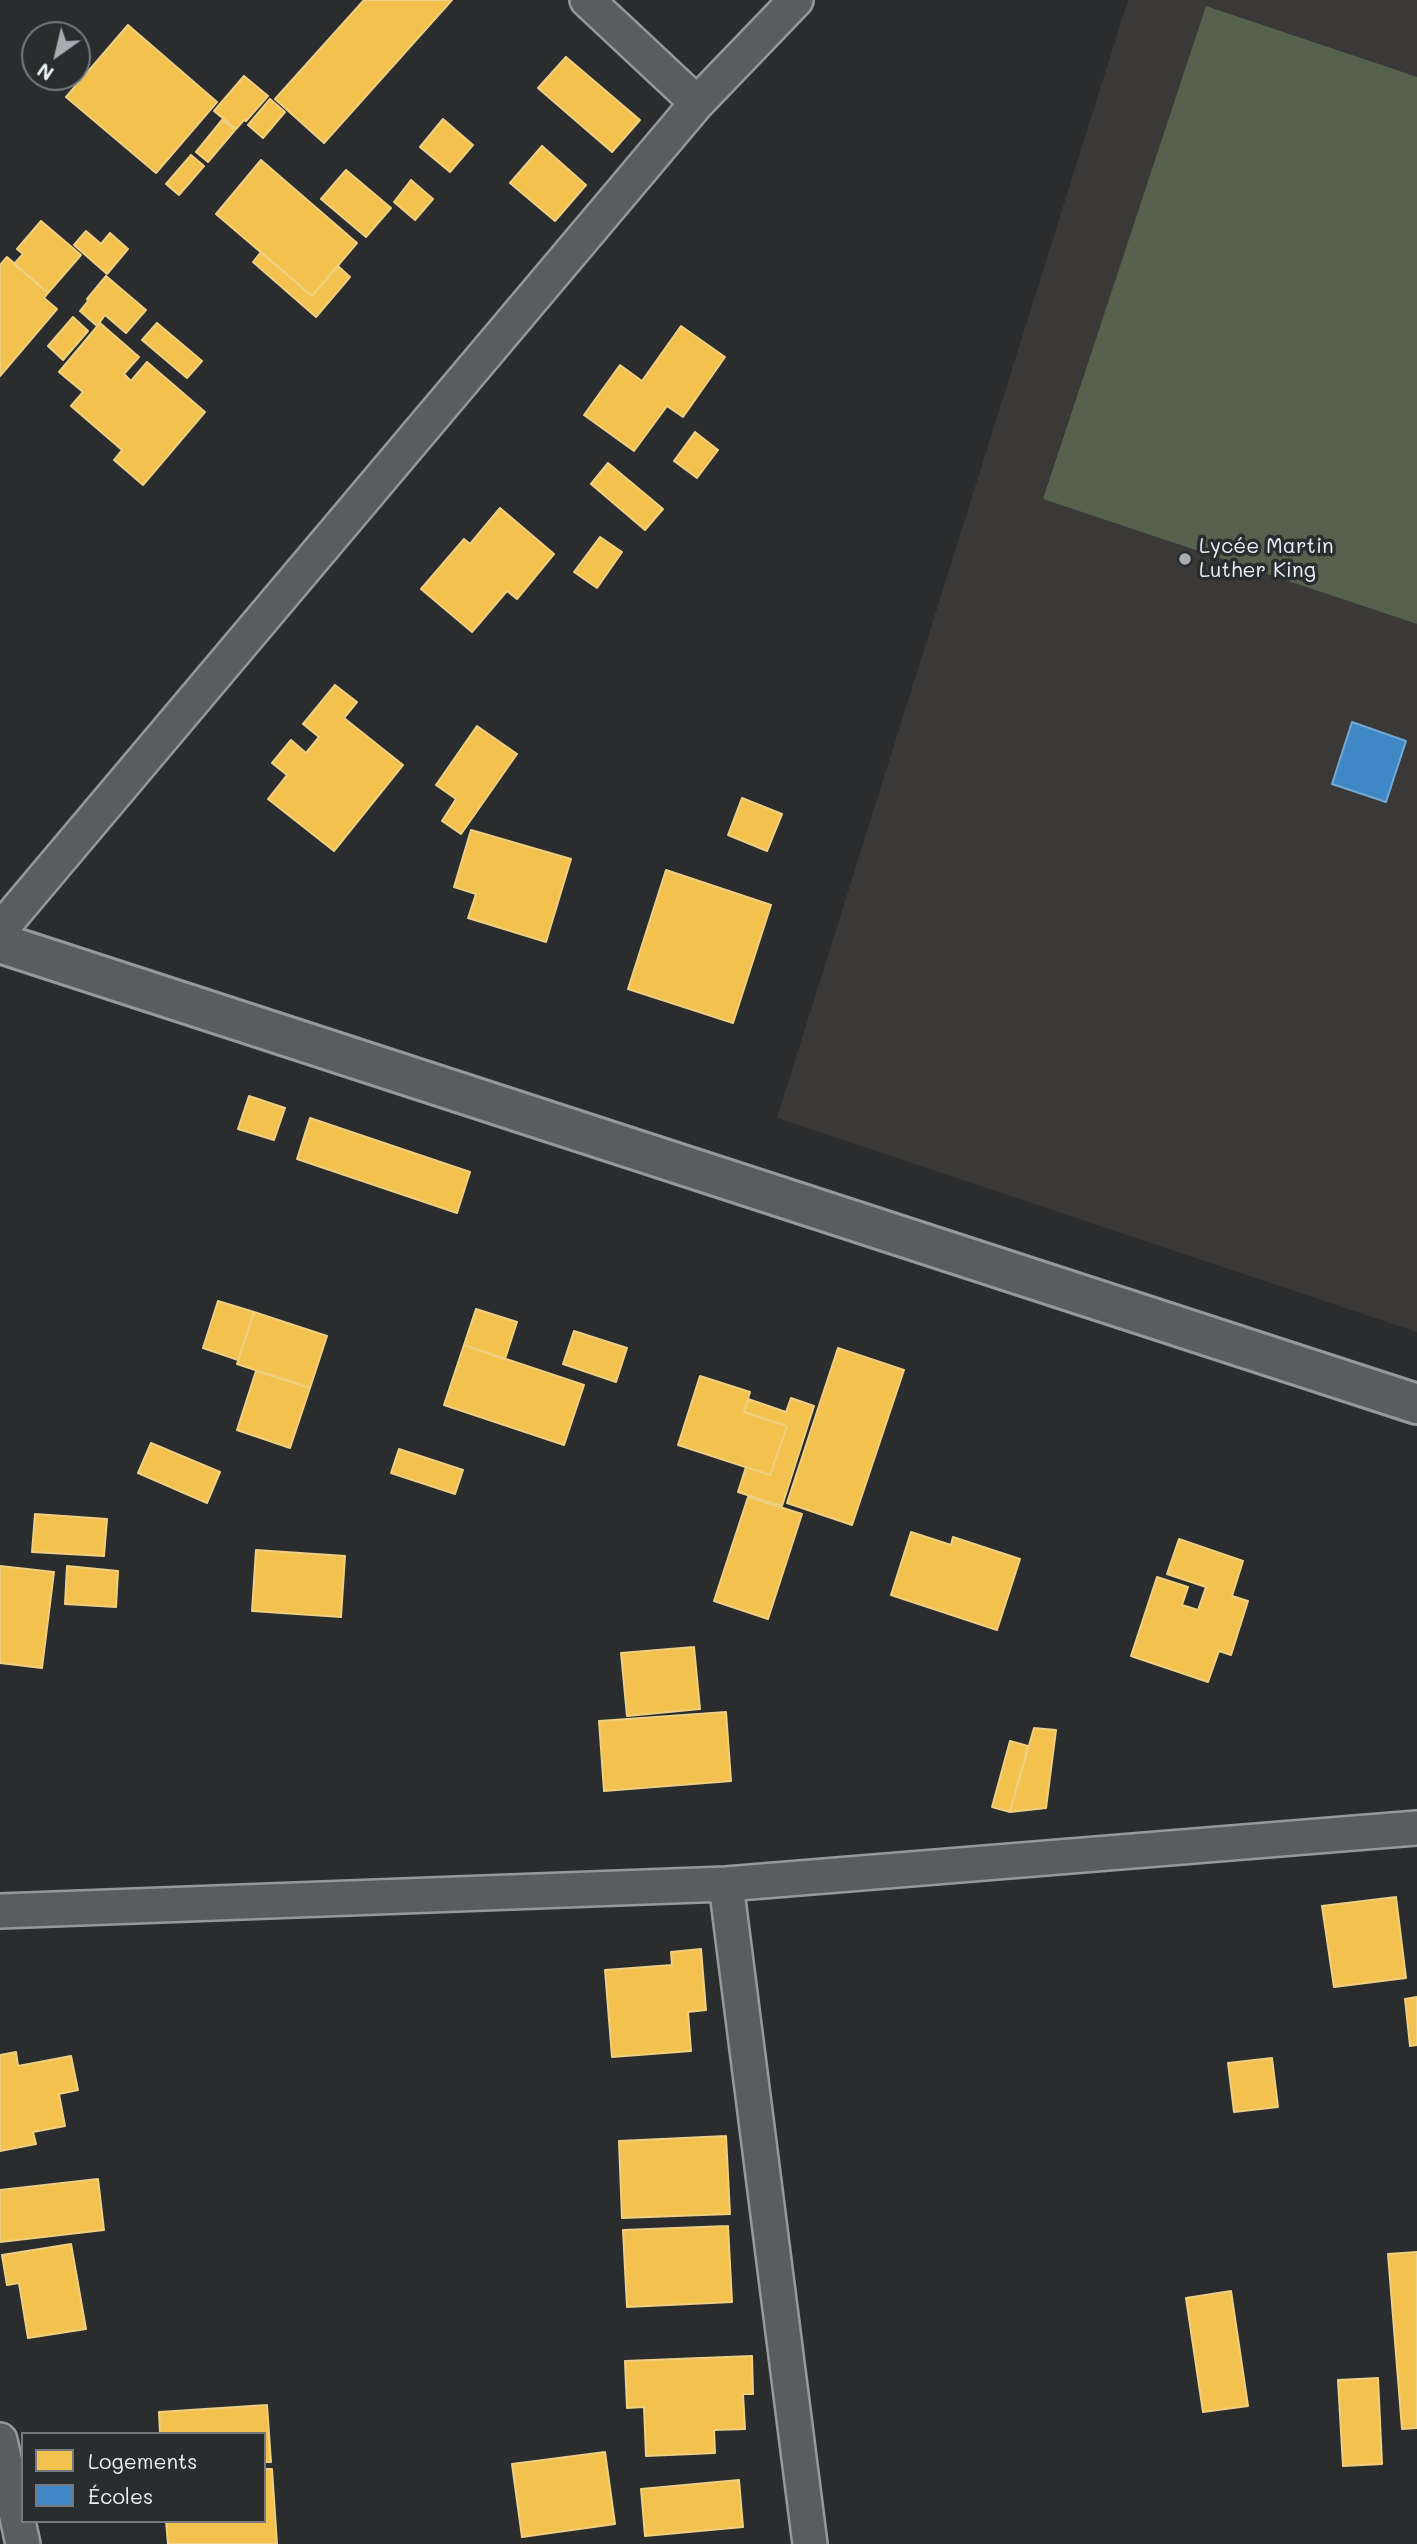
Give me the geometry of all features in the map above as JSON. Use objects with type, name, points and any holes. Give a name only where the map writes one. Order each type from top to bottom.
[{"type":"street","points":[[587,0],[697,103]]},
{"type":"street","points":[[0,930],[697,103],[796,0]]},
{"type":"street","points":[[0,943],[1417,1404]]},
{"type":"street","points":[[0,1911],[726,1884],[1417,1828]]},
{"type":"street","points":[[726,1884],[810,2544]]},
{"type":"street","points":[[0,2440],[23,2544]]},
{"type":"shaded area","name":"Lycée Martin Luther King","points":[[1128,0],[1417,0],[1417,1332],[777,1118]]},
{"type":"green space","points":[[1206,6],[1417,77],[1417,624],[1043,499]]},
{"type":"building: Logements","points":[[364,0],[452,0],[324,143],[275,99]]},
{"type":"building: Logements","points":[[128,25],[217,102],[156,173],[66,97],[71,91],[91,91],[91,68]]},
{"type":"building: Logements","points":[[566,57],[640,120],[612,152],[538,88]]},
{"type":"building: Logements","points":[[244,76],[268,96],[236,129],[214,111]]},
{"type":"building: Logements","points":[[270,99],[285,112],[263,138],[248,125]]},
{"type":"building: Logements","points":[[443,119],[473,145],[450,172],[420,147]]},
{"type":"building: Logements","points":[[222,120],[235,130],[208,162],[196,152]]},
{"type":"building: Logements","points":[[542,146],[586,185],[555,221],[510,183]]},
{"type":"building: Logements","points":[[191,155],[204,166],[179,195],[166,184]]},
{"type":"building: Logements","points":[[261,160],[357,243],[312,296],[216,214]]},
{"type":"building: Logements","points":[[346,170],[391,208],[366,237],[321,199]]},
{"type":"building: Logements","points":[[411,180],[433,199],[415,220],[394,202]]},
{"type":"building: Logements","points":[[41,221],[81,255],[48,293],[14,264],[23,254],[17,249]]},
{"type":"building: Logements","points":[[86,231],[101,244],[110,233],[128,249],[107,274],[74,245]]},
{"type":"building: Logements","points":[[261,252],[312,296],[338,266],[350,277],[316,317],[253,262]]},
{"type":"building: Logements","points":[[7,257],[48,293],[44,298],[57,309],[0,376],[0,265]]},
{"type":"building: Logements","points":[[106,276],[146,310],[126,333],[105,315],[97,326],[80,311]]},
{"type":"building: Logements","points":[[73,317],[88,331],[63,360],[48,346]]},
{"type":"building: Logements","points":[[100,323],[139,357],[124,374],[131,381],[147,362],[205,412],[143,485],[114,460],[122,450],[71,406],[83,392],[59,372]]},
{"type":"building: Logements","points":[[157,323],[202,361],[187,378],[142,340]]},
{"type":"building: Logements","points":[[681,326],[725,357],[683,417],[667,406],[634,451],[584,415],[620,365],[642,381]]},
{"type":"building: Logements","points":[[695,432],[718,450],[697,478],[674,461]]},
{"type":"building: Logements","points":[[608,463],[663,509],[645,530],[591,484]]},
{"type":"building: Logements","points":[[500,508],[554,554],[517,599],[507,591],[472,632],[421,589],[464,539],[470,544]]},
{"type":"building: Logements","points":[[600,537],[622,552],[597,588],[574,572]]},
{"type":"building: Logements","points":[[335,685],[357,702],[344,718],[403,765],[334,851],[268,799],[287,775],[272,763],[291,740],[306,753],[319,737],[303,724]]},
{"type":"building: Logements","points":[[477,726],[517,754],[461,834],[442,821],[456,799],[436,785]]},
{"type":"building: Logements","points":[[742,798],[782,814],[767,851],[728,835]]},
{"type":"building: Logements","points":[[471,830],[571,859],[546,942],[468,918],[476,894],[454,887]]},
{"type":"building: Logements","points":[[666,870],[771,905],[733,1023],[628,989]]},
{"type":"building: Logements","points":[[249,1096],[285,1108],[274,1140],[238,1129]]},
{"type":"building: Logements","points":[[310,1118],[470,1172],[457,1213],[297,1159]]},
{"type":"building: Logements","points":[[218,1301],[254,1312],[238,1360],[203,1348]]},
{"type":"building: Logements","points":[[476,1309],[517,1322],[505,1359],[464,1345]]},
{"type":"building: Logements","points":[[254,1312],[327,1336],[310,1388],[237,1364]]},
{"type":"building: Logements","points":[[574,1331],[627,1348],[616,1382],[563,1364]]},
{"type":"building: Logements","points":[[464,1345],[584,1385],[564,1445],[444,1405]]},
{"type":"building: Logements","points":[[838,1348],[904,1370],[852,1525],[787,1503]]},
{"type":"building: Logements","points":[[256,1371],[310,1388],[290,1448],[237,1430]]},
{"type":"building: Logements","points":[[700,1376],[750,1392],[744,1412],[787,1426],[770,1475],[678,1445]]},
{"type":"building: Logements","points":[[791,1398],[814,1406],[782,1506],[738,1492],[746,1467],[770,1475],[787,1426],[744,1412],[748,1399],[786,1412]]},
{"type":"building: Logements","points":[[151,1443],[220,1472],[207,1503],[138,1473]]},
{"type":"building: Logements","points":[[399,1449],[463,1470],[455,1494],[391,1473]]},
{"type":"building: Logements","points":[[748,1497],[802,1514],[768,1619],[714,1601]]},
{"type":"building: Logements","points":[[35,1514],[107,1519],[104,1556],[32,1552]]},
{"type":"building: Logements","points":[[911,1532],[951,1545],[953,1537],[1020,1559],[997,1630],[891,1595]]},
{"type":"building: Logements","points":[[1179,1539],[1243,1561],[1232,1596],[1248,1601],[1231,1655],[1219,1651],[1208,1682],[1131,1656],[1157,1577],[1188,1587],[1182,1605],[1198,1610],[1206,1587],[1167,1574]]},
{"type":"building: Logements","points":[[256,1550],[345,1556],[341,1617],[252,1611]]},
{"type":"building: Logements","points":[[0,1566],[54,1572],[42,1668],[0,1663]]},
{"type":"building: Logements","points":[[67,1566],[118,1571],[116,1607],[65,1604]]},
{"type":"building: Logements","points":[[694,1647],[700,1709],[627,1716],[621,1653]]},
{"type":"building: Logements","points":[[726,1712],[731,1781],[604,1791],[599,1721]]},
{"type":"building: Logements","points":[[1034,1728],[1056,1730],[1046,1808],[1010,1812]]},
{"type":"building: Logements","points":[[1010,1741],[1028,1746],[1010,1812],[992,1807]]},
{"type":"building: Logements","points":[[1396,1897],[1406,1978],[1334,1987],[1322,1906]]},
{"type":"building: Logements","points":[[701,1949],[706,2010],[688,2012],[691,2051],[612,2057],[605,1970],[672,1965],[671,1952]]},
{"type":"building: Logements","points":[[1417,1997],[1417,2045],[1410,2046],[1405,1999]]},
{"type":"building: Logements","points":[[16,2052],[18,2066],[71,2056],[78,2090],[59,2094],[65,2126],[33,2132],[36,2144],[0,2151],[0,2055]]},
{"type":"building: Logements","points":[[1272,2058],[1278,2107],[1234,2112],[1228,2063]]},
{"type":"building: Logements","points":[[726,2136],[730,2214],[622,2218],[619,2141]]},
{"type":"building: Logements","points":[[98,2179],[104,2230],[0,2242],[0,2190]]},
{"type":"building: Logements","points":[[728,2226],[732,2302],[627,2307],[623,2230]]},
{"type":"building: Logements","points":[[71,2244],[86,2329],[28,2338],[19,2283],[7,2285],[2,2255]]},
{"type":"building: Logements","points":[[1417,2252],[1417,2428],[1402,2429],[1388,2254]]},
{"type":"building: Logements","points":[[1231,2291],[1248,2406],[1203,2412],[1186,2298]]},
{"type":"building: Logements","points":[[752,2356],[753,2394],[743,2394],[745,2429],[714,2430],[715,2453],[646,2456],[644,2407],[627,2408],[625,2361]]},
{"type":"building: Logements","points":[[1378,2378],[1382,2464],[1343,2466],[1338,2380]]},
{"type":"building: Logements","points":[[267,2405],[271,2462],[266,2462],[266,2432],[160,2432],[159,2412]]},
{"type":"building: Logements","points":[[605,2452],[615,2524],[522,2537],[512,2464]]},
{"type":"building: Logements","points":[[266,2469],[272,2469],[277,2544],[168,2544],[166,2523],[266,2523]]},
{"type":"building: Logements","points":[[739,2480],[743,2527],[645,2536],[641,2489]]},
{"type":"building: Écoles","points":[[1352,722],[1406,741],[1386,802],[1332,784]]},
{"type":"place","name":"Lycée Martin Luther King","points":[[1185,559]]}]
